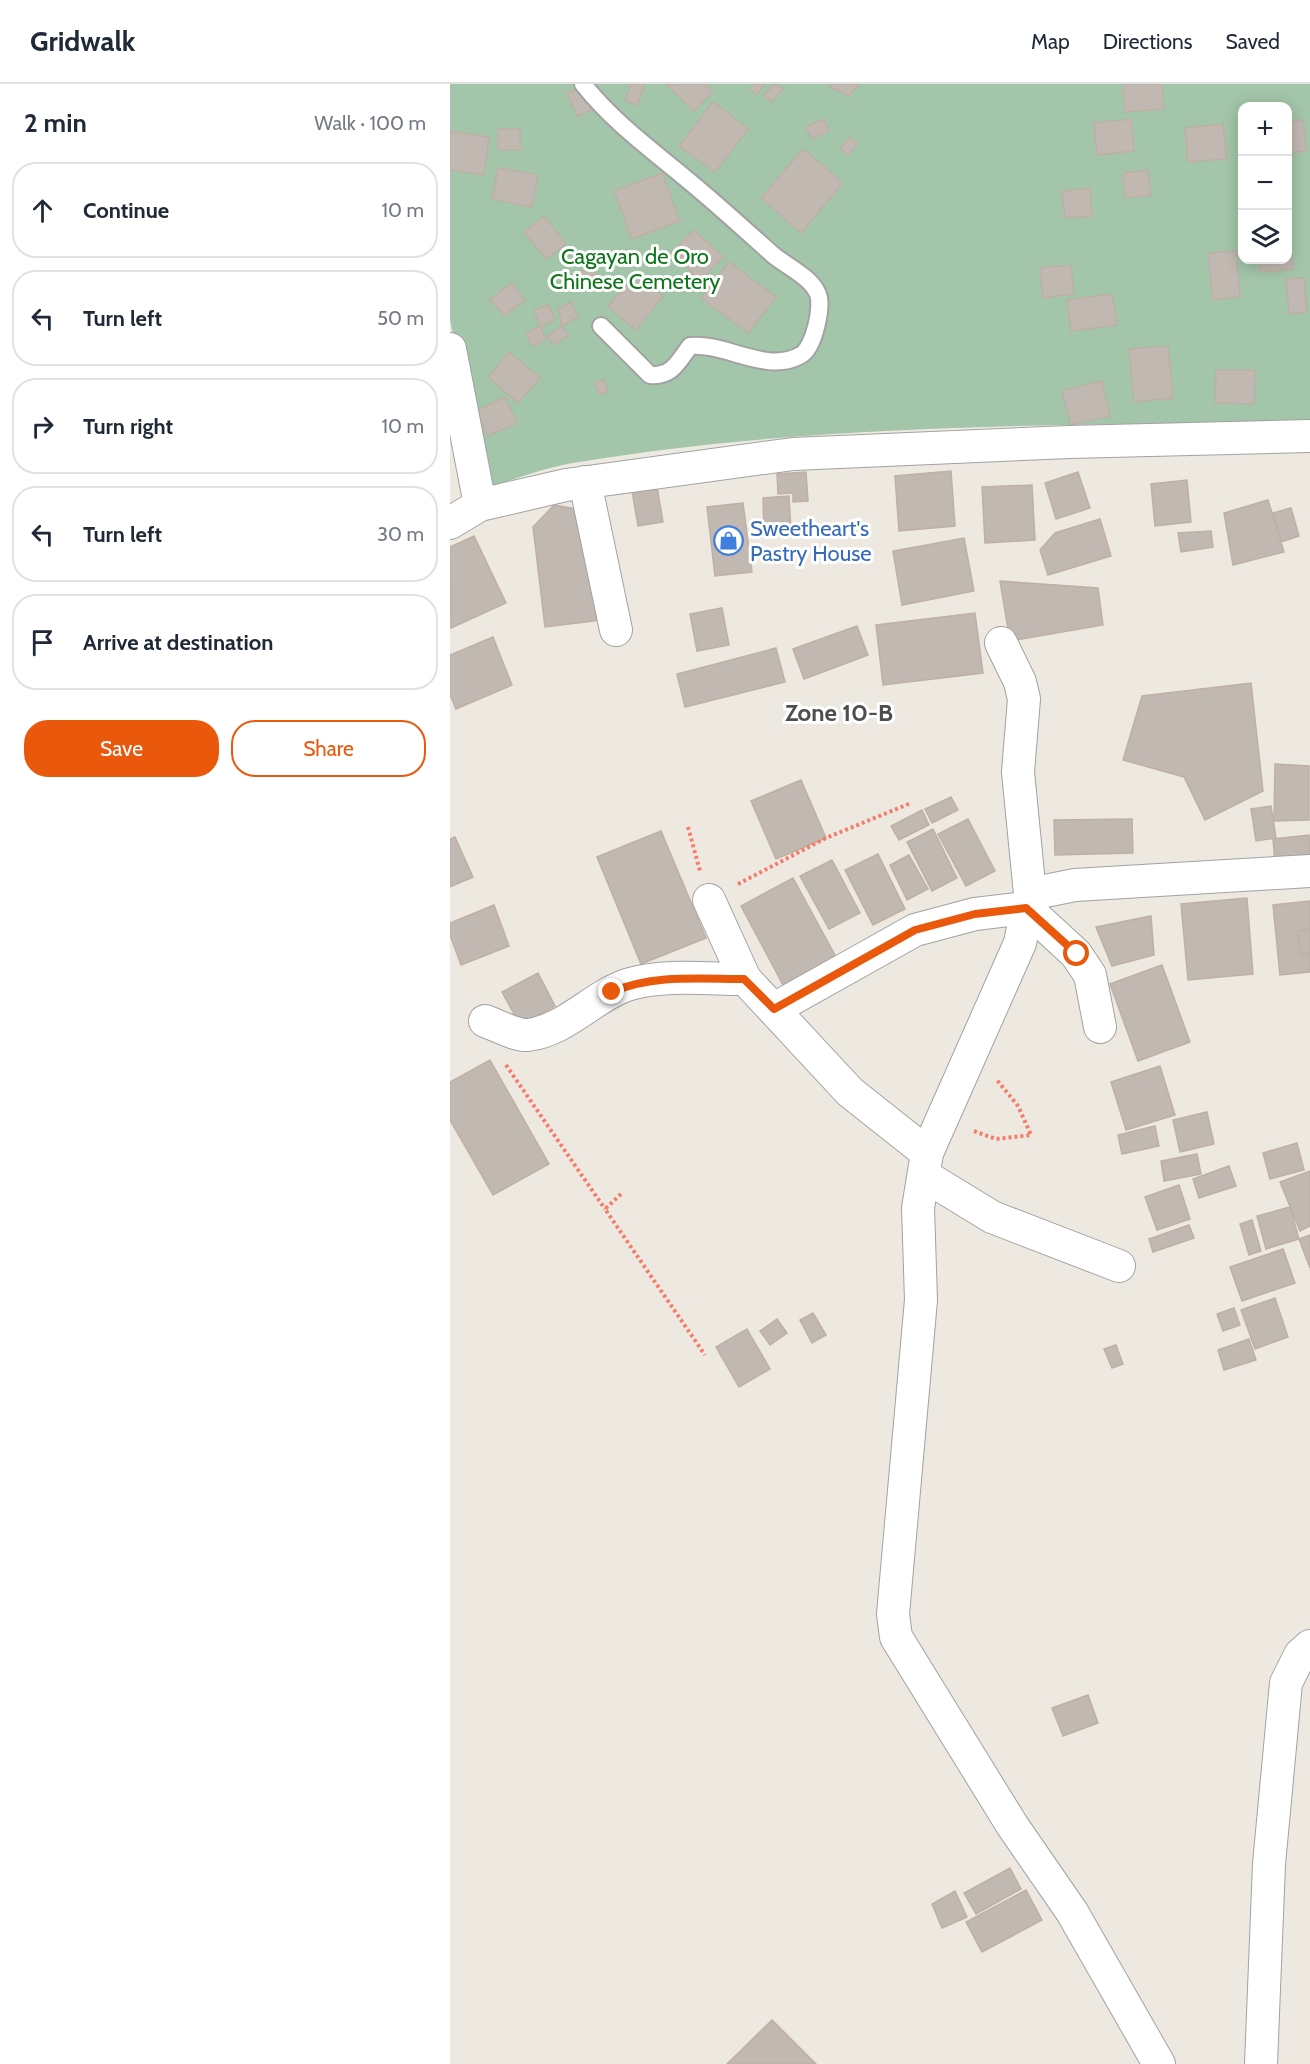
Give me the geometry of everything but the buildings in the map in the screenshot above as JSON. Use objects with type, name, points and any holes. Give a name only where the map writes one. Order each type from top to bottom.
[{"type":"street","points":[[452,367],[480,505]]},
{"type":"street","points":[[450,523],[480,505],[585,482],[793,454],[1069,442],[1310,436]]},
{"type":"street","points":[[585,482],[616,630]]},
{"type":"street","points":[[1001,644],[1020,682],[1024,699],[1018,772],[1028,901],[1020,942],[971,1050],[926,1165],[918,1208],[921,1300],[893,1614],[896,1637],[1012,1825],[1072,1912],[1159,2064]]},
{"type":"street","points":[[774,1009],[915,930],[1028,901],[1075,885],[1310,871]]},
{"type":"street","points":[[709,900],[744,979],[850,1092],[926,1165],[992,1217],[1119,1266]]},
{"type":"street","points":[[1028,901],[1077,954],[1090,975],[1100,1027]]},
{"type":"street","points":[[485,1021],[527,1035],[558,1025],[589,1005],[631,984],[668,980],[744,979]]},
{"type":"street","points":[[1261,2064],[1269,1864],[1286,1683],[1300,1655],[1310,1646]]},
{"type":"lane","points":[[583,84],[621,127],[691,182],[783,263],[808,281],[818,293],[819,308],[813,339],[803,354],[788,360],[746,357],[701,345],[690,346],[675,369],[659,376],[650,375],[601,326]]},
{"type":"path","points":[[688,827],[709,900],[826,838],[911,803]]},
{"type":"path","points":[[943,1119],[996,1139],[1031,1135],[1018,1106],[971,1050]]},
{"type":"path","points":[[500,1056],[705,1355]]},
{"type":"path","points":[[605,1209],[621,1194]]},
{"type":"green space","name":"Cagayan de Oro Chinese Cemetery","points":[[450,84],[1310,84],[1310,421],[940,428],[756,440],[573,463],[485,488],[450,320]]},
{"type":"place","name":"Sweetheart's Pastry House","points":[[729,541]]},
{"type":"district","name":"Zone 10-B","points":[[839,713]]},
{"type":"route","points":[[612,992],[631,984],[668,980],[744,979],[774,1009],[915,930],[944,920],[1026,908],[1077,954]]}]
